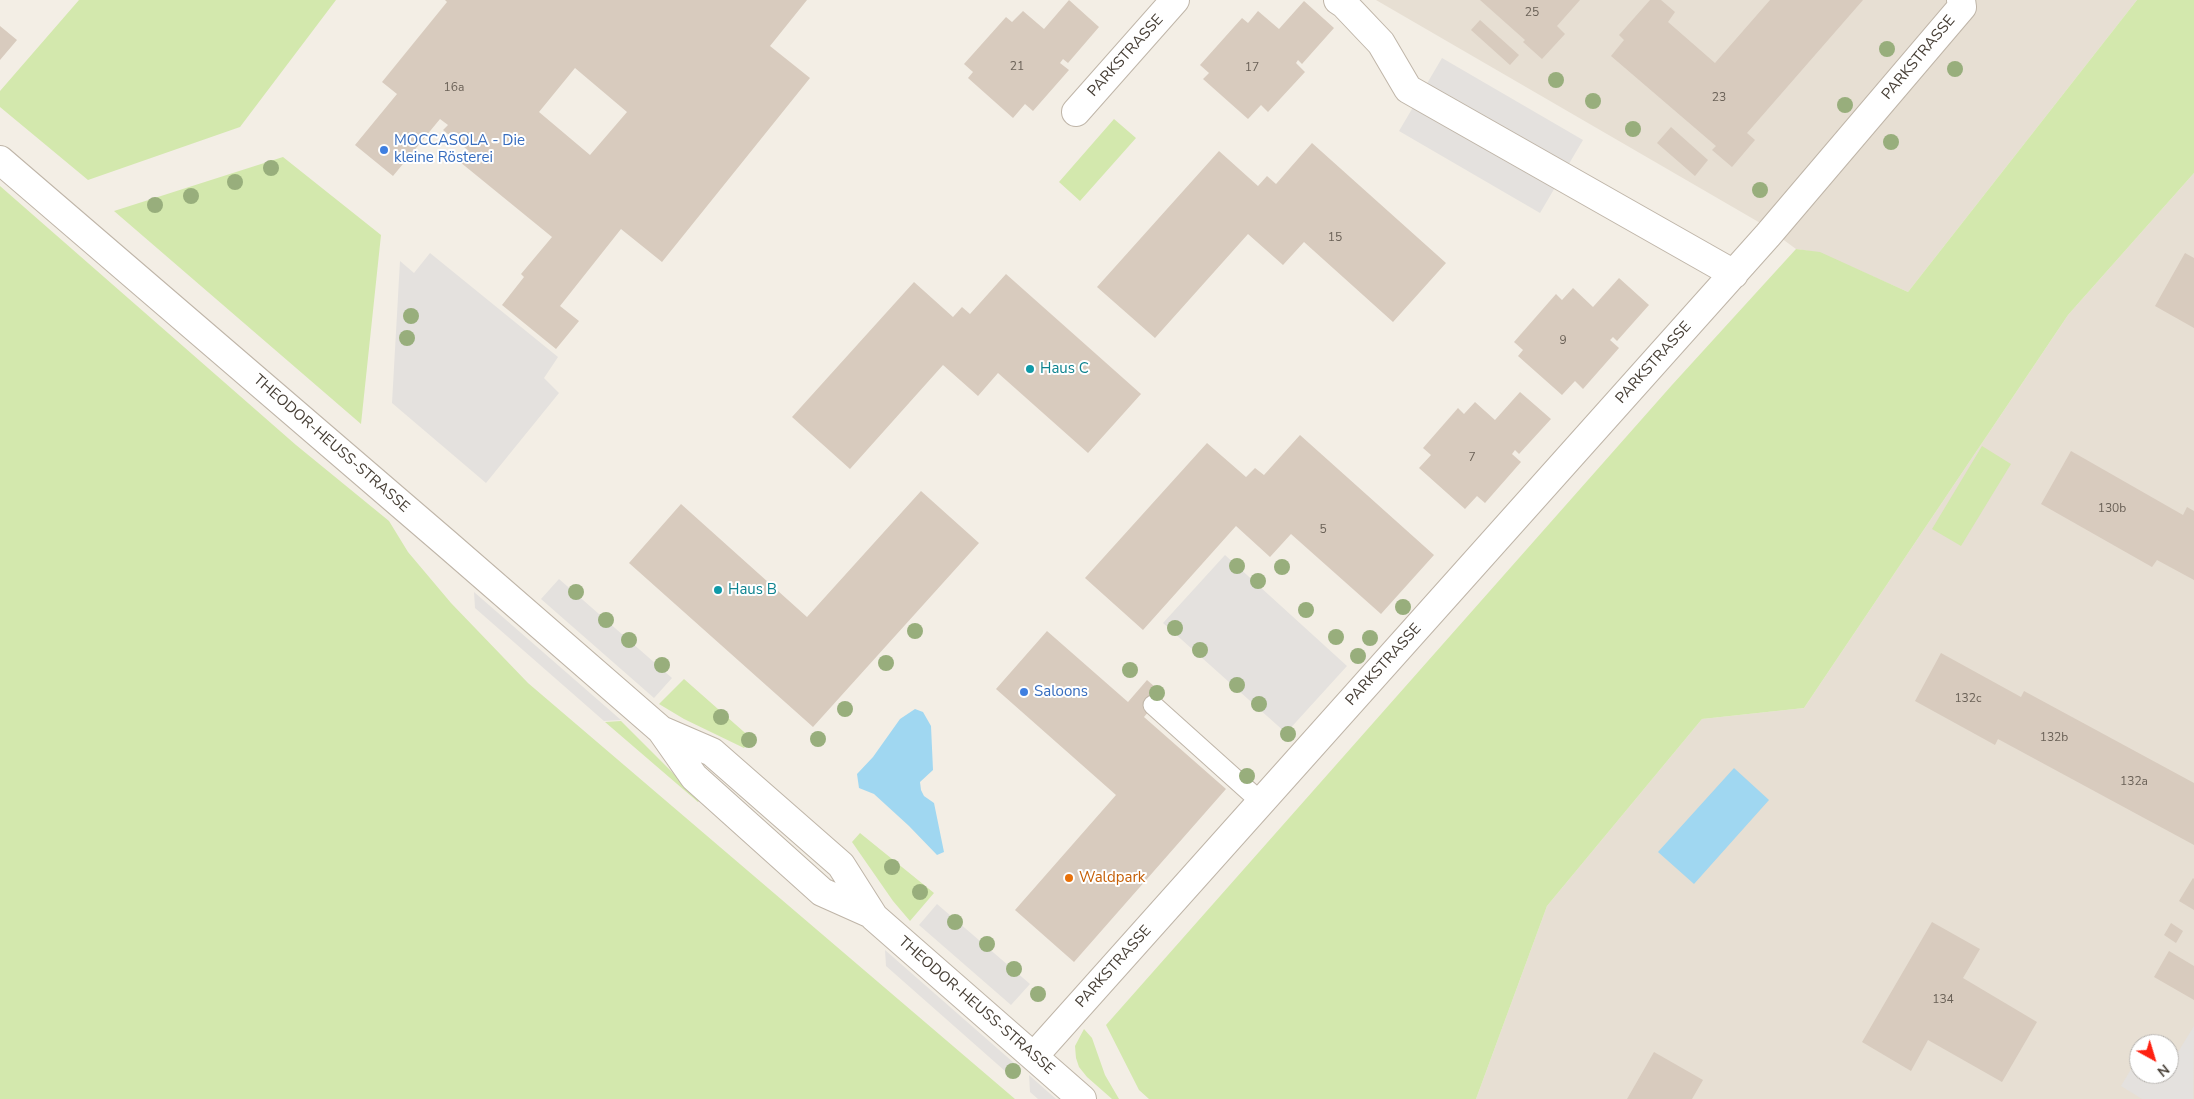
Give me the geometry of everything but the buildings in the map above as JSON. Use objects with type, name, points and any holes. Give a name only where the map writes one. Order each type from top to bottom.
[{"type":"street","name":"PARKSTRASSE","points":[[1076,112],[1175,0]]},
{"type":"street","points":[[1338,0],[1381,43],[1408,89],[1734,274]]},
{"type":"street","name":"PARKSTRASSE","points":[[1034,1056],[1734,274],[1962,7],[1961,0]]},
{"type":"street","name":"THEODOR-HEUSS-STRASSE","points":[[0,160],[661,730],[712,752],[841,865],[869,913],[1082,1099]]},
{"type":"lane","points":[[1153,705],[1261,802]]},
{"type":"shaded area","points":[[1376,0],[2137,0],[1908,292],[1820,253],[1796,249],[1762,224]]},
{"type":"shaded area","points":[[1442,58],[1583,140],[1540,213],[1399,131]]},
{"type":"shaded area","points":[[2194,173],[2194,1099],[1476,1099],[1547,906],[1702,719],[1804,708],[2068,315]]},
{"type":"shaded area","points":[[430,253],[558,357],[544,378],[559,393],[486,483],[392,403],[400,261],[414,273]]},
{"type":"shaded area","points":[[1225,555],[1347,666],[1286,733],[1163,623]]},
{"type":"shaded area","points":[[559,579],[672,678],[654,698],[541,599]]},
{"type":"shaded area","points":[[474,592],[621,720],[604,721],[475,608]]},
{"type":"shaded area","points":[[937,904],[1030,984],[1011,1005],[919,925]]},
{"type":"shaded area","points":[[885,950],[1022,1070],[1005,1071],[886,966]]},
{"type":"shaded area","points":[[2194,1026],[2193,1099],[2142,1099],[2121,1086],[2129,1073],[2129,1084],[2179,1084],[2179,1050]]},
{"type":"shaded area","points":[[1029,1075],[1056,1099],[1038,1099],[1030,1092]]},
{"type":"green space","points":[[79,0],[336,0],[240,127],[88,180],[0,107],[0,91]]},
{"type":"green space","points":[[2137,0],[2194,0],[2194,173],[2068,315],[1804,708],[1702,719],[1547,906],[1476,1099],[1149,1099],[1139,1090],[1106,1025],[1672,385],[1796,249],[1820,252],[1908,292]]},
{"type":"green space","points":[[1114,119],[1136,138],[1080,201],[1059,182]]},
{"type":"green space","points":[[283,157],[381,235],[361,424],[114,211]]},
{"type":"green space","points":[[0,186],[296,445],[389,521],[408,552],[451,603],[528,683],[1015,1099],[0,1099]]},
{"type":"green space","points":[[1982,446],[2011,464],[1961,546],[1932,529]]},
{"type":"green space","points":[[684,679],[752,739],[744,748],[684,719],[659,704]]},
{"type":"green space","points":[[621,721],[700,800],[698,802],[605,722]]},
{"type":"green space","points":[[860,833],[934,893],[910,921],[893,901],[852,842]]},
{"type":"green space","points":[[1084,1029],[1092,1038],[1105,1075],[1119,1099],[1112,1099],[1087,1077],[1079,1067],[1075,1046]]},
{"type":"water","points":[[915,709],[923,712],[931,726],[933,770],[920,782],[924,796],[934,803],[944,852],[937,855],[874,794],[859,788],[857,774],[873,757],[900,719]]},
{"type":"water","points":[[1734,768],[1769,800],[1694,884],[1658,852]]},
{"type":"place","name":"MOCCASOLA - Die kleine Rösterei","points":[[384,150]]},
{"type":"place","name":"Haus C","points":[[1030,369]]},
{"type":"place","name":"Haus B","points":[[718,590]]},
{"type":"place","name":"Saloons","points":[[1024,692]]},
{"type":"place","name":"Waldpark","points":[[1069,878]]}]
